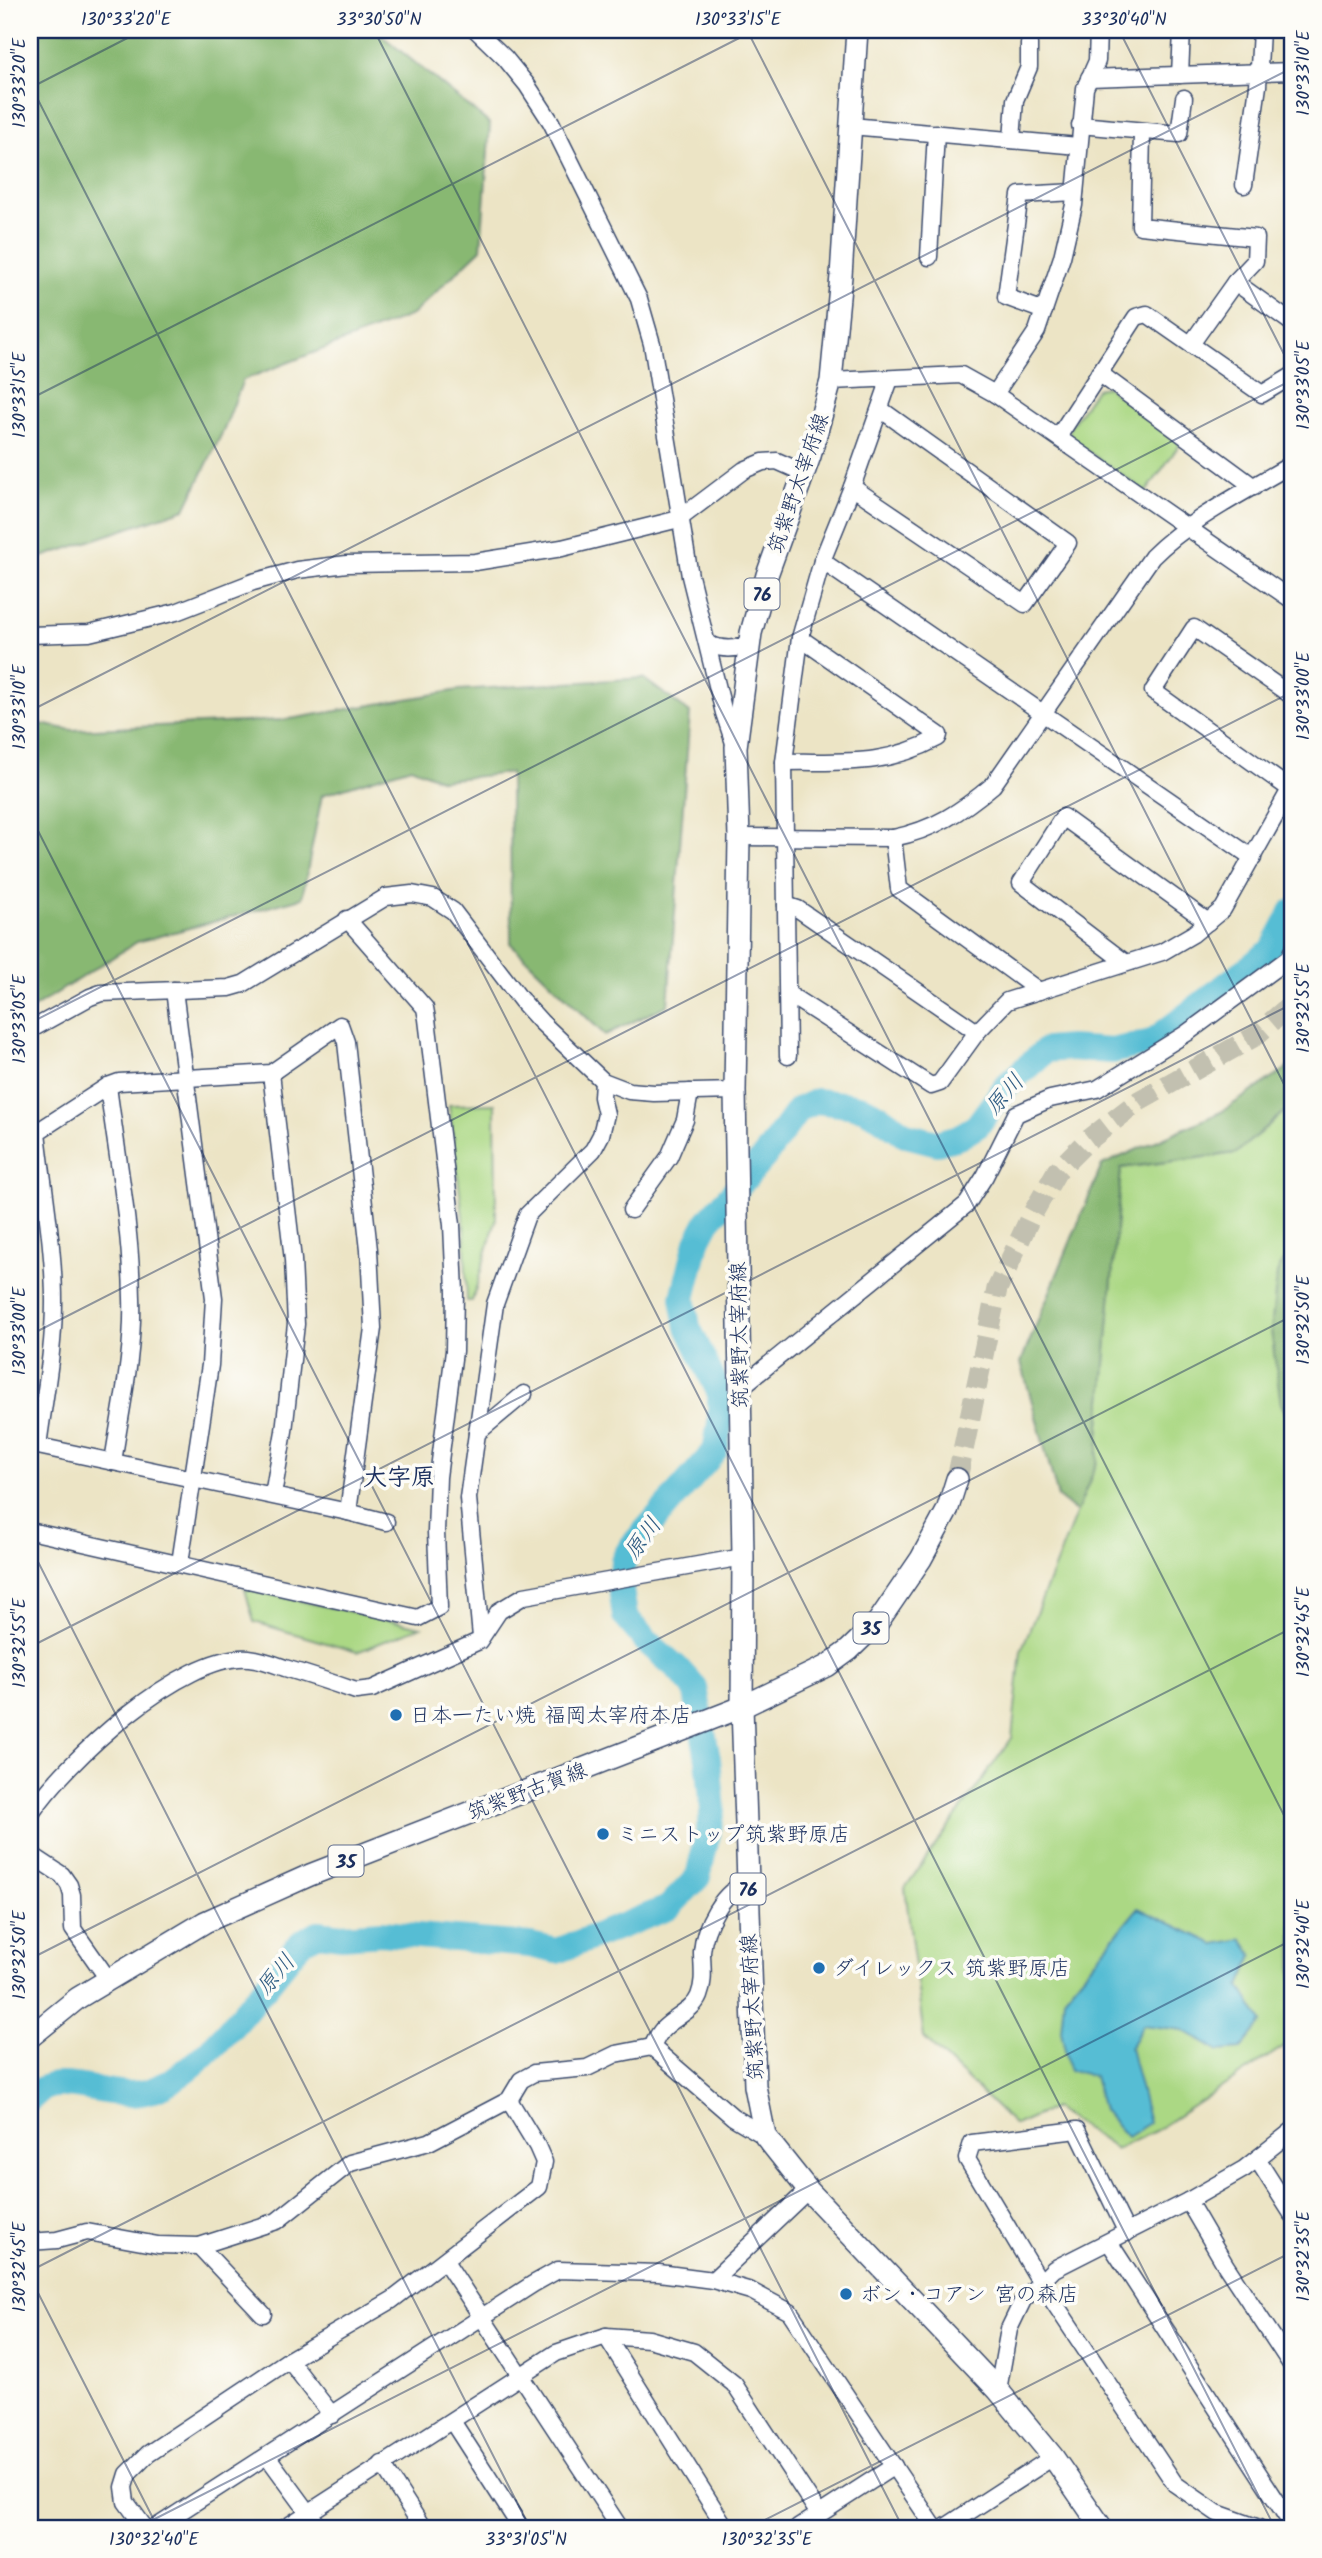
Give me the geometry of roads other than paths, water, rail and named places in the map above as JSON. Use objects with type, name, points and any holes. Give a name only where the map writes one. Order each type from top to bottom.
[{"type":"main road","name":"筑紫野太宰府線","points":[[857,30],[831,381],[804,473],[767,575],[750,644],[736,747],[739,836],[735,1091],[743,1557],[733,1711],[748,1882],[755,2086],[765,2136],[808,2190],[998,2390],[1053,2457],[1102,2528]]},
{"type":"main road","name":"筑紫野古賀線","points":[[30,2037],[78,1998],[205,1923],[310,1875],[733,1711],[827,1666],[849,1650],[878,1622],[921,1559],[947,1511],[957,1479]]},
{"type":"street","points":[[476,30],[520,76],[551,122],[639,299],[652,344],[690,576],[724,713],[736,747]]},
{"type":"street","points":[[995,394],[1037,331],[1062,257],[1075,192],[1085,88],[1097,61],[1098,30]]},
{"type":"street","points":[[1180,75],[1182,30]]},
{"type":"street","points":[[1244,185],[1261,30]]},
{"type":"street","points":[[1012,140],[1015,100],[1029,67],[1029,44]]},
{"type":"street","points":[[1089,78],[1292,71]]},
{"type":"street","points":[[1080,125],[1142,133],[1179,134],[1184,98]]},
{"type":"street","points":[[851,126],[1078,146]]},
{"type":"street","points":[[1142,133],[1140,226],[1256,238],[1255,261],[1236,282],[1191,344]]},
{"type":"street","points":[[929,257],[936,134]]},
{"type":"street","points":[[1044,311],[1006,297],[1020,195],[1075,192]]},
{"type":"street","points":[[1236,282],[1292,323]]},
{"type":"street","points":[[1058,437],[1136,317],[1147,314],[1262,394],[1292,376]]},
{"type":"street","points":[[1100,373],[1254,487]]},
{"type":"street","points":[[831,381],[961,375],[995,394],[1292,600]]},
{"type":"street","points":[[788,1056],[784,762],[800,638],[822,561],[891,379]]},
{"type":"street","points":[[852,487],[1025,604],[1068,544],[880,409]]},
{"type":"street","points":[[30,635],[89,633],[176,612],[253,582],[296,570],[347,564],[475,562],[562,548],[679,519],[744,470],[763,462],[777,461],[804,473]]},
{"type":"street","points":[[739,836],[893,838],[914,834],[941,823],[968,806],[993,785],[1152,557],[1169,540],[1188,527],[1292,464]]},
{"type":"street","points":[[822,561],[1253,858]]},
{"type":"street","points":[[788,994],[931,1086],[940,1083],[976,1032],[1007,1001],[1162,952],[1193,934],[1223,909],[1291,788],[1153,691],[1194,628],[1292,696]]},
{"type":"street","points":[[784,762],[869,761],[892,758],[915,750],[939,735],[800,638]]},
{"type":"street","points":[[708,645],[734,649],[750,644]]},
{"type":"street","points":[[1126,963],[1021,883],[1063,817],[1208,922]]},
{"type":"street","points":[[893,838],[899,889],[1039,991]]},
{"type":"street","points":[[30,1030],[101,993],[229,988],[243,984],[386,897],[412,894],[433,898],[453,911],[521,1000],[603,1081],[629,1091],[735,1091]]},
{"type":"street","points":[[786,905],[798,909],[976,1032]]},
{"type":"street","points":[[30,1531],[418,1618],[439,1607],[436,1532],[438,1477],[454,1351],[455,1292],[452,1225],[427,1018],[425,1008],[347,919]]},
{"type":"street","points":[[740,1388],[967,1204],[985,1176],[1016,1114],[1050,1100],[1097,1089],[1187,1033],[1289,958],[1292,951]]},
{"type":"street","points":[[174,990],[214,1298],[211,1365],[180,1563]]},
{"type":"street","points":[[348,1512],[373,1328],[368,1236],[346,1042],[340,1026],[271,1073],[119,1082],[108,1086],[37,1132],[54,1306],[38,1446],[192,1480],[273,1494],[386,1522]]},
{"type":"street","points":[[271,1073],[293,1260],[296,1324],[284,1431],[273,1494]]},
{"type":"street","points":[[481,1637],[468,1498],[495,1304],[527,1215],[593,1150],[601,1135],[606,1114],[602,1097],[603,1081]]},
{"type":"street","points":[[108,1086],[132,1298],[130,1350],[113,1462]]},
{"type":"street","points":[[631,1210],[669,1157],[685,1120],[690,1092]]},
{"type":"street","points":[[477,1433],[524,1394]]},
{"type":"street","points":[[30,1815],[42,1797],[105,1732],[162,1690],[202,1667],[250,1658],[356,1691],[372,1689],[479,1641],[499,1611],[524,1596],[743,1557]]},
{"type":"street","points":[[30,1854],[62,1875],[69,1885],[73,1929],[108,1979]]},
{"type":"street","points":[[30,2242],[57,2240],[87,2232],[158,2245],[200,2246],[277,2221],[349,2163],[429,2142],[509,2099],[521,2080],[534,2073],[587,2068],[616,2054],[652,2047],[661,2031],[691,2008],[699,1997],[704,1980],[702,1950],[715,1911],[738,1885],[748,1882]]},
{"type":"street","points":[[652,2047],[733,2117],[765,2136]]},
{"type":"street","points":[[145,2528],[126,2502],[124,2487],[128,2474],[148,2454],[289,2360],[392,2300],[539,2187],[544,2162],[509,2099]]},
{"type":"street","points":[[1127,2233],[1077,2130],[972,2143],[967,2160],[1041,2283],[1175,2484],[1217,2512],[1259,2528]]},
{"type":"street","points":[[998,2390],[1009,2329],[1023,2300],[1054,2269],[1188,2201],[1256,2159],[1292,2131]]},
{"type":"street","points":[[1256,2159],[1292,2214]]},
{"type":"street","points":[[713,2280],[808,2190]]},
{"type":"street","points":[[1188,2201],[1226,2266],[1292,2366]]},
{"type":"street","points":[[1109,2242],[1292,2525]]},
{"type":"street","points":[[200,2246],[263,2314]]},
{"type":"street","points":[[445,2261],[620,2528]]},
{"type":"street","points":[[155,2528],[558,2270],[636,2272],[713,2280],[751,2291],[790,2312],[935,2528]]},
{"type":"street","points":[[285,2528],[519,2375],[556,2353],[606,2336],[649,2339],[694,2352],[734,2385],[819,2514]]},
{"type":"street","points":[[606,2336],[726,2528]]},
{"type":"street","points":[[289,2360],[332,2415]]},
{"type":"street","points":[[452,2421],[521,2528]]},
{"type":"street","points":[[268,2457],[320,2528]]},
{"type":"street","points":[[944,2528],[1053,2457]]},
{"type":"street","points":[[382,2465],[423,2528]]},
{"type":"street","points":[[798,2528],[894,2466]]},
{"type":"water","points":[[1138,1908],[1214,1944],[1242,1939],[1253,1955],[1240,1986],[1262,2022],[1241,2049],[1219,2051],[1183,2030],[1143,2025],[1130,2048],[1149,2123],[1127,2137],[1103,2110],[1094,2076],[1069,2070],[1061,2031],[1064,1998]]},
{"type":"waterway","name":"原川","points":[[30,2099],[40,2090],[52,2086],[78,2086],[136,2093],[149,2091],[171,2081],[212,2048],[302,1942],[318,1933],[342,1936],[381,1933],[530,1945],[557,1951],[668,1908],[698,1877],[713,1810],[708,1759],[695,1688],[646,1641],[625,1616],[621,1589],[623,1561],[631,1547],[715,1451],[720,1423],[720,1394],[688,1327],[683,1298],[697,1242],[708,1221],[765,1156],[798,1110],[817,1101],[848,1105],[863,1108],[879,1116],[906,1135],[937,1143],[959,1137],[977,1126],[1007,1085],[1046,1050],[1070,1048],[1112,1051],[1152,1042],[1273,949],[1292,912]]},
{"type":"tunnel","points":[[957,1479],[997,1289],[1030,1218],[1057,1171],[1086,1142],[1139,1101],[1255,1036],[1292,1004]]},
{"type":"place","name":"日本一たい焼 福岡太宰府本店","points":[[396,1715]]},
{"type":"place","name":"ミニストップ筑紫野原店","points":[[603,1834]]},
{"type":"place","name":"ダイレックス 筑紫野原店","points":[[819,1968]]},
{"type":"place","name":"ボン・コアン 宮の森店","points":[[846,2294]]},
{"type":"district","name":"大字原","points":[[399,1477]]}]
